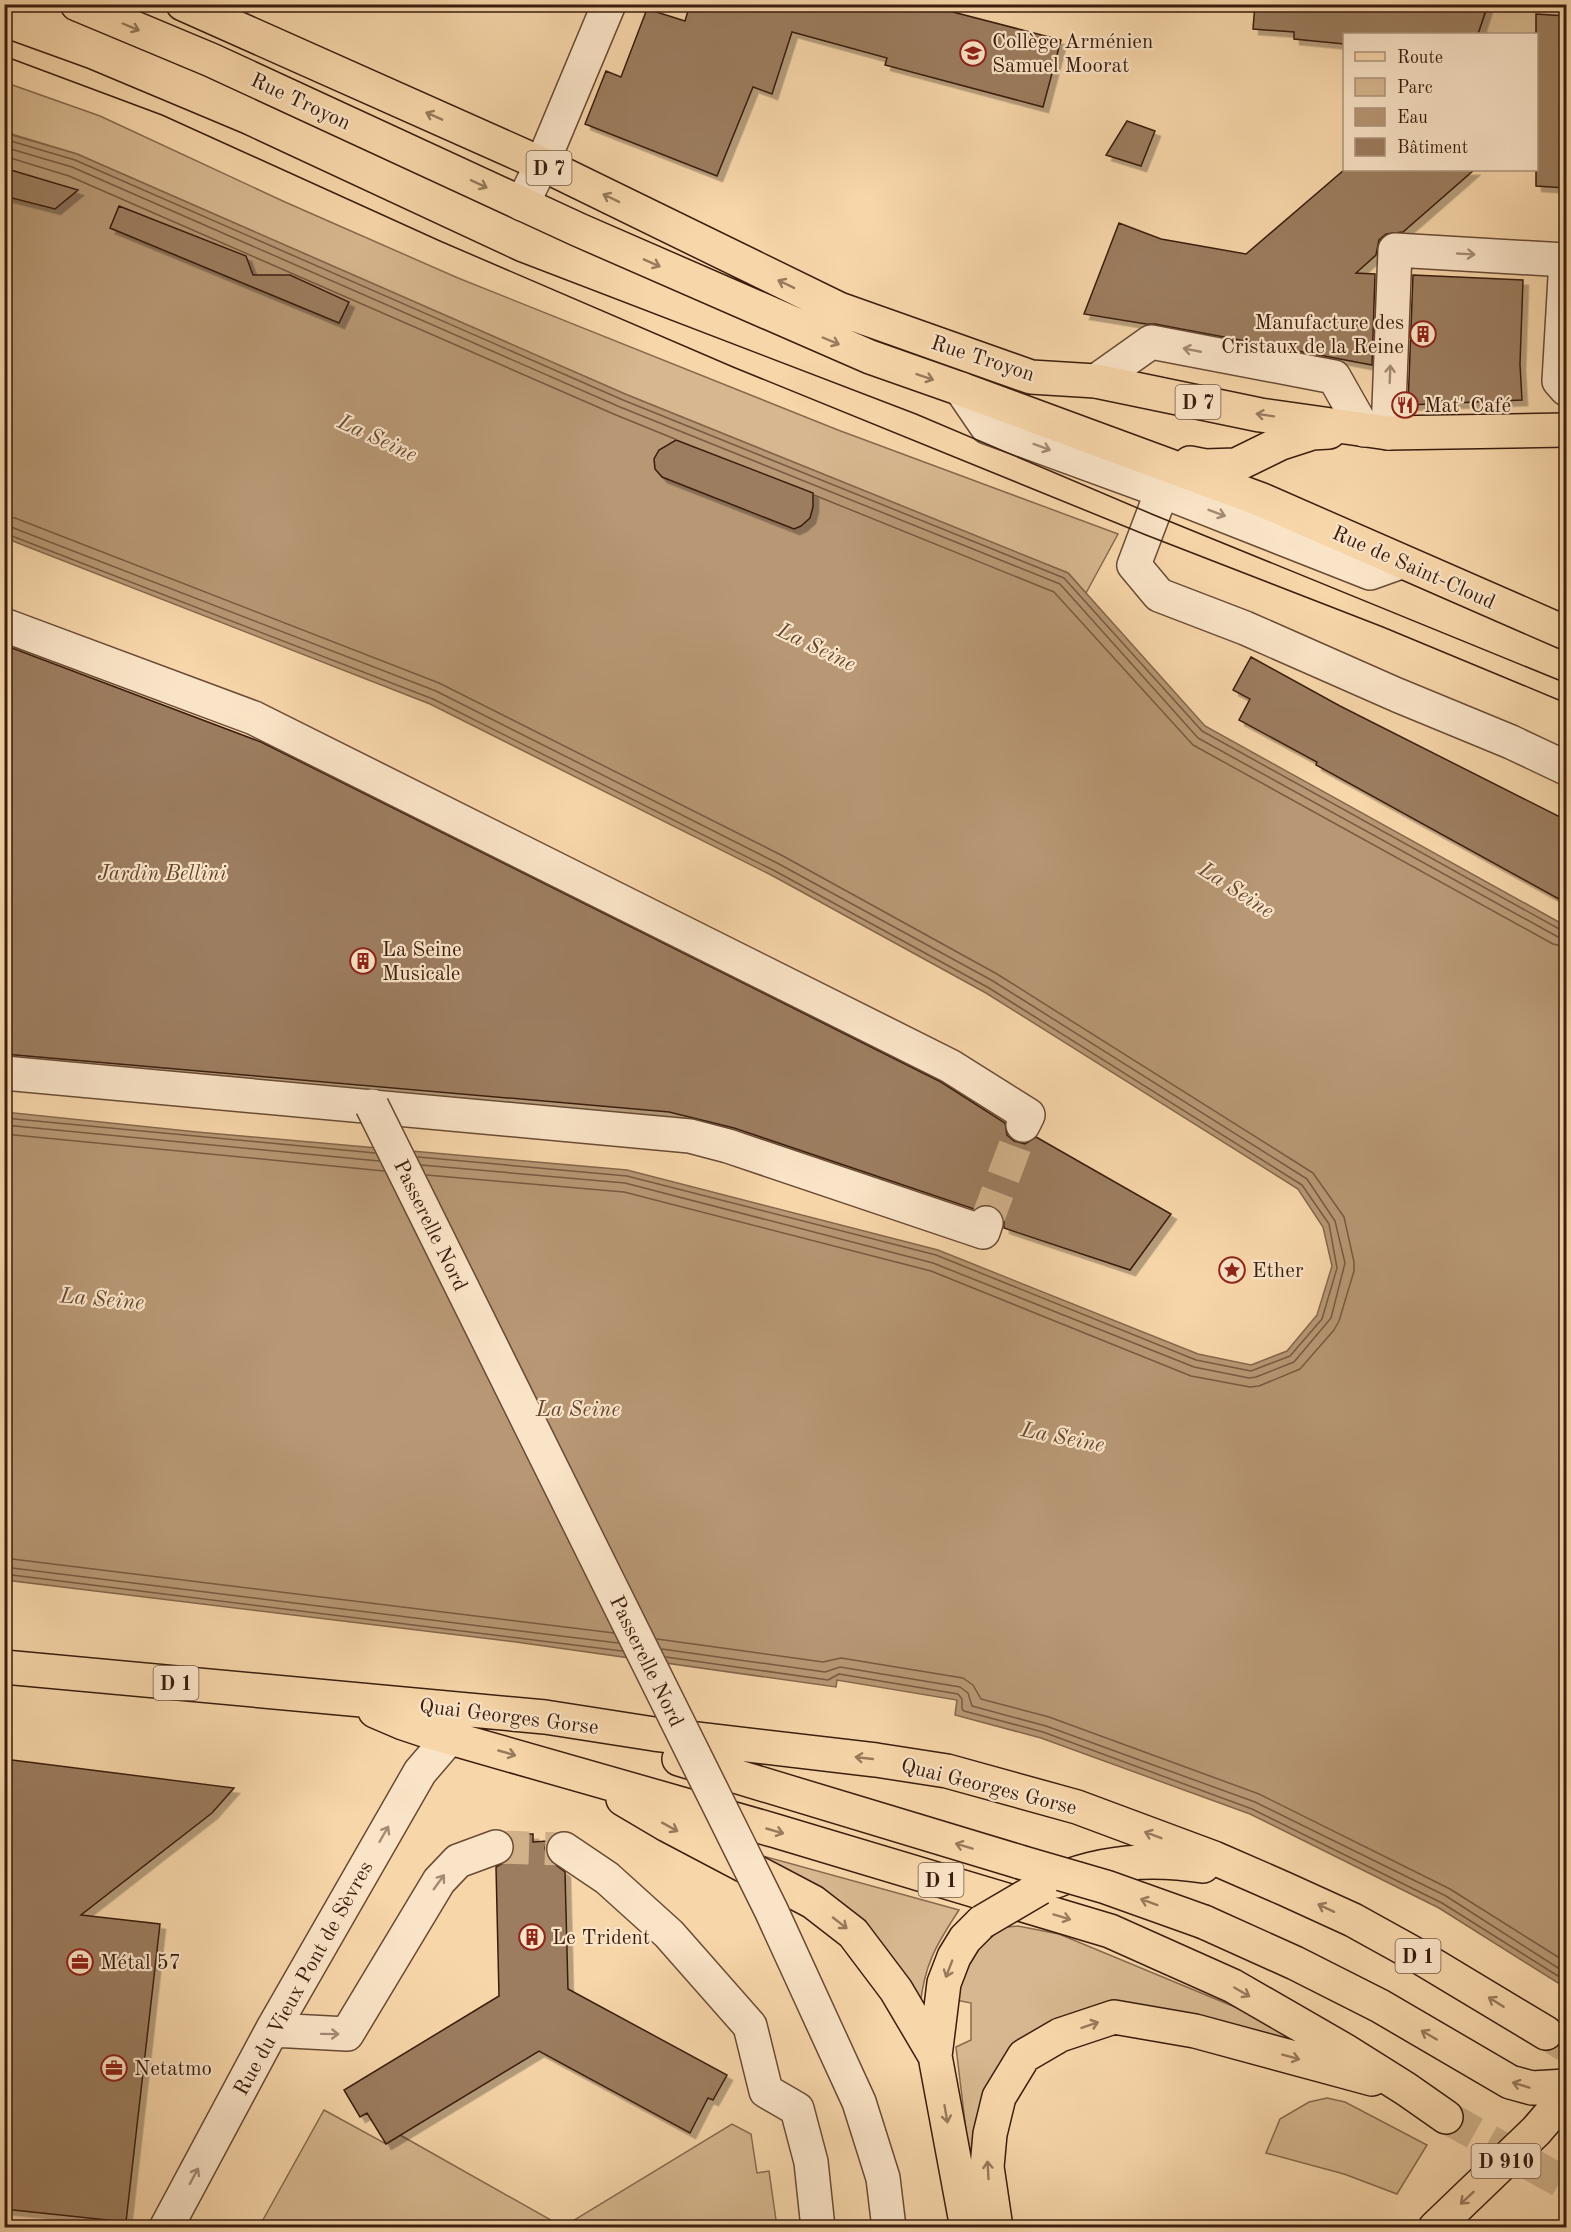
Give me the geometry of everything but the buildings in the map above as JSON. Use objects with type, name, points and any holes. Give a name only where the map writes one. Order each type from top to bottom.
[{"type":"main road","name":"Rue Troyon","points":[[77,4],[211,60],[674,273],[870,357],[1262,500]]},
{"type":"main road","name":"Rue Troyon","points":[[183,4],[542,164],[839,309],[1031,378],[1096,381],[1260,414],[1376,431],[1566,430]]},
{"type":"main road","points":[[1134,452],[1205,466],[1236,465],[1281,443],[1312,433],[1376,431]]},
{"type":"main road","points":[[1262,500],[1251,482],[1261,457],[1281,443]]},
{"type":"main road","name":"Rue de Saint-Cloud","points":[[1262,500],[1566,633]]},
{"type":"main road","name":"Quai Georges Gorse","points":[[4,1667],[545,1717],[654,1734],[876,1760],[947,1772],[1077,1807],[1214,1858],[1353,1920],[1546,2033]]},
{"type":"main road","name":"Quai Georges Gorse","points":[[348,1700],[403,1723],[1110,1931],[1233,1986],[1344,2049],[1446,2117]]},
{"type":"main road","name":"D 1","points":[[545,1717],[1106,1887],[1204,1922],[1295,1963],[1380,2006],[1510,2082],[1532,2088],[1566,2086]]},
{"type":"main road","points":[[584,1776],[667,1825],[813,1902],[853,1933],[896,1990],[935,2056]]},
{"type":"main road","points":[[967,2228],[935,2056],[944,1983],[954,1957],[965,1939],[982,1922],[1040,1888],[1080,1872],[1134,1862],[1176,1862],[1217,1868],[1285,1889]]},
{"type":"main road","points":[[996,2228],[987,2167],[990,2134],[999,2097],[1024,2055],[1060,2035],[1114,2017],[1195,2031],[1406,2089]]},
{"type":"main road","name":"D 910","points":[[1438,2226],[1536,2131],[1566,2096]]},
{"type":"street","points":[[542,164],[609,4]]},
{"type":"street","name":"D 7","points":[[522,204],[542,164]]},
{"type":"street","points":[[1376,431],[1395,250],[1566,260],[1559,381],[1566,389]]},
{"type":"street","points":[[1096,381],[1151,342],[1334,377],[1376,431]]},
{"type":"street","points":[[961,389],[987,427],[1162,491],[1370,573],[1401,562]]},
{"type":"street","points":[[1162,491],[1134,565],[1159,595],[1245,628],[1511,742],[1566,768]]},
{"type":"street","points":[[4,625],[254,718],[950,1066],[1028,1115],[1023,1125]]},
{"type":"street","points":[[4,1073],[690,1136],[728,1146],[983,1232],[986,1223]]},
{"type":"street","name":"Passerelle Nord","points":[[372,1106],[771,1910],[859,2102],[883,2178],[889,2228]]},
{"type":"street","name":"Rue du Vieux Pont de Sèvres","points":[[166,2228],[272,2030],[420,1772],[450,1737]]},
{"type":"street","points":[[272,2030],[347,2034],[439,1881],[458,1861],[495,1847]]},
{"type":"street","points":[[564,1849],[607,1878],[669,1934],[750,2026],[766,2091],[797,2109],[812,2162],[818,2228]]},
{"type":"green space","points":[[1488,5],[1566,5],[1566,71],[1538,68],[1538,33],[1478,33]]},
{"type":"green space","points":[[4,82],[100,116],[285,202],[458,278],[838,430],[1118,534],[1086,593],[1068,573],[625,394],[77,154],[5,132]]},
{"type":"green space","points":[[759,1855],[959,1910],[932,1956],[920,2007]]},
{"type":"green space","points":[[1018,1926],[1059,1934],[1300,2034],[1298,2043],[1171,2011],[1026,2042],[976,2214],[956,2047],[971,2040],[971,2003],[956,2000],[967,1962],[980,1943],[997,1928]]},
{"type":"green space","points":[[1327,2098],[1345,2102],[1427,2145],[1397,2194],[1344,2174],[1266,2153],[1280,2119],[1309,2102]]},
{"type":"green space","points":[[324,2110],[386,2144],[400,2135],[563,2227],[259,2227]]},
{"type":"green space","points":[[732,2124],[751,2134],[757,2173],[769,2171],[777,2227],[563,2227]]},
{"type":"water","name":"La Seine","points":[[5,133],[77,154],[625,394],[1068,573],[1205,726],[1566,926],[1566,1988],[1439,1908],[1250,1814],[1041,1738],[955,1715],[957,1700],[837,1680],[836,1687],[516,1642],[5,1580],[5,1112],[197,1132],[627,1170],[938,1250],[1198,1354],[1251,1365],[1287,1351],[1317,1315],[1332,1266],[1323,1227],[1298,1189],[986,993],[773,876],[430,704],[5,538]]},
{"type":"tunnel","points":[[986,1223],[1023,1125]]},
{"type":"tunnel","points":[[496,1847],[564,1849]]},
{"type":"tunnel","points":[[1546,2033],[1566,2046]]},
{"type":"tunnel","points":[[1446,2117],[1566,2184]]},
{"type":"tram line","points":[[4,38],[87,68],[242,133],[517,261],[916,414],[1154,515],[1566,683]]},
{"type":"tram line","points":[[4,56],[162,115],[440,241],[733,367],[1146,535],[1383,627],[1566,703]]},
{"type":"place","name":"Collège Arménien Samuel Moorat","points":[[973,53]]},
{"type":"place","name":"Manufacture des Cristaux de la Reine","points":[[1423,334]]},
{"type":"place","name":"Mat' Café","points":[[1405,405]]},
{"type":"place","name":"La Seine Musicale","points":[[363,961]]},
{"type":"place","name":"Ether","points":[[1232,1270]]},
{"type":"place","name":"Le Trident","points":[[532,1937]]},
{"type":"place","name":"Métal 57","points":[[80,1962]]},
{"type":"place","name":"Netatmo","points":[[114,2068]]},
{"type":"park label","name":"Jardin Bellini","points":[[162,873]]}]
